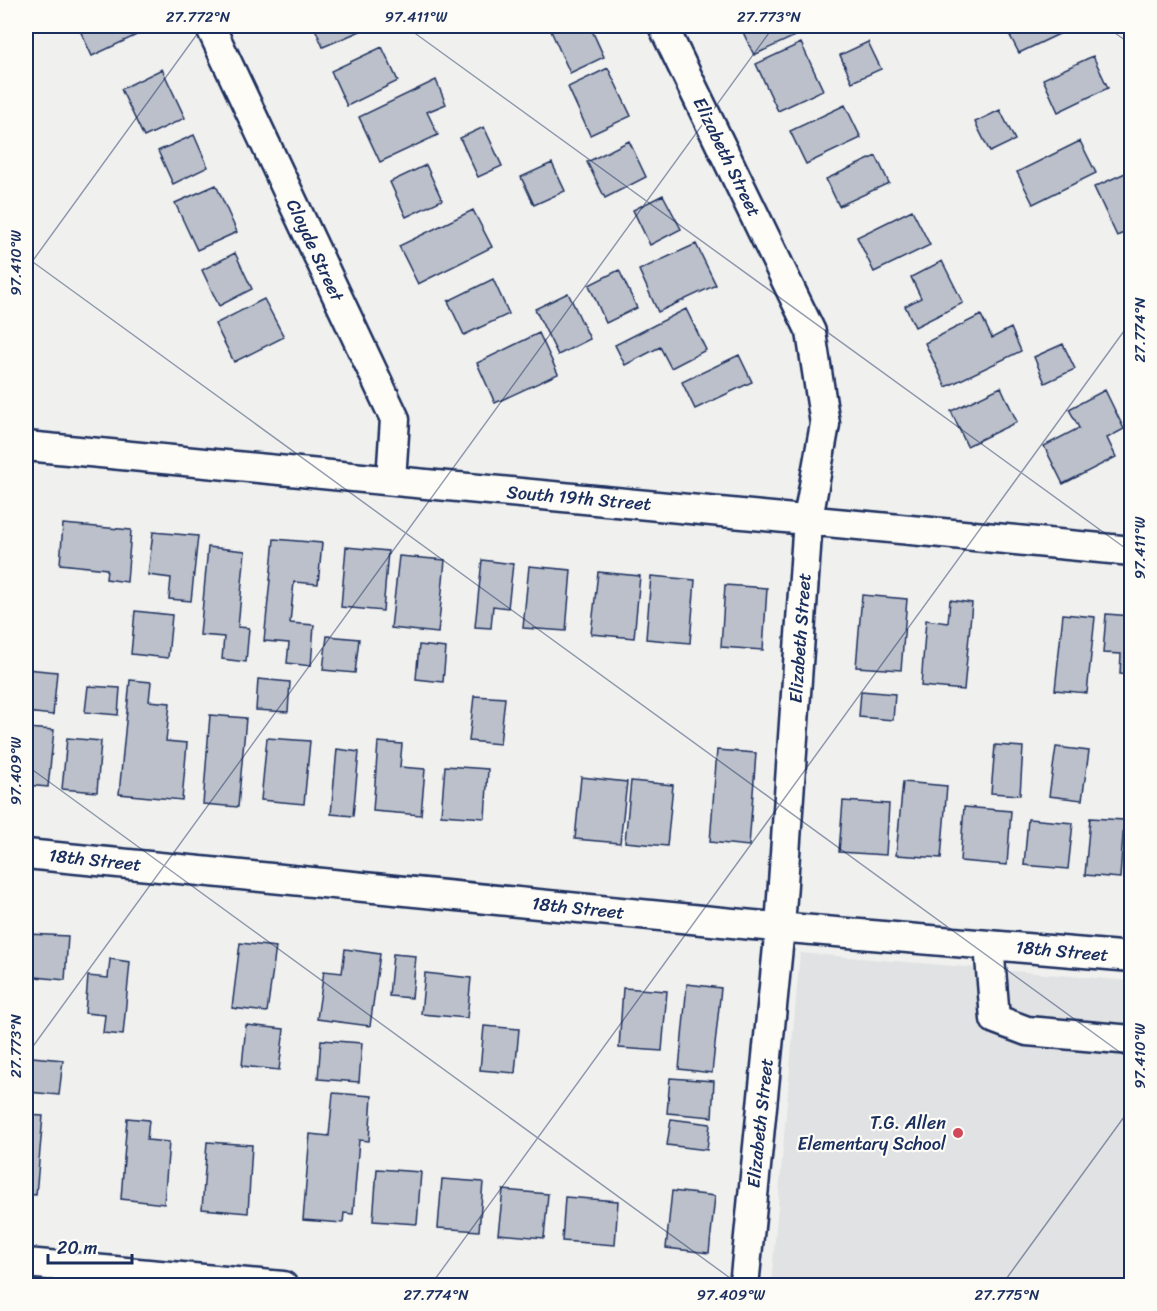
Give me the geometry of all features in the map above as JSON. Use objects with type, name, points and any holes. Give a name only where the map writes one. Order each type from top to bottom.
[{"type":"street","name":"Cloyde Street","points":[[210,26],[395,419],[391,480]]},
{"type":"street","name":"Elizabeth Street","points":[[663,26],[811,332],[825,424],[808,519],[780,927],[744,1286]]},
{"type":"street","name":"South 19th Street","points":[[26,446],[1131,551]]},
{"type":"street","name":"18th Street","points":[[26,854],[780,927],[1131,957]]},
{"type":"street","points":[[989,945],[995,1018],[1027,1031],[1131,1040]]},
{"type":"street","points":[[26,1263],[283,1286]]},
{"type":"shaded area","name":"T.G. Allen Elementary School","points":[[800,953],[1131,981],[1131,1285],[771,1286]]},
{"type":"building","points":[[78,26],[135,26],[139,34],[92,56]]},
{"type":"building","points":[[314,26],[372,26],[323,47]]},
{"type":"building","points":[[563,26],[590,26],[604,57],[570,73],[551,31]]},
{"type":"building","points":[[740,26],[801,26],[804,32],[754,55]]},
{"type":"building","points":[[1005,26],[1076,26],[1019,53]]},
{"type":"building","points":[[868,42],[881,69],[852,82],[840,55]]},
{"type":"building","points":[[801,43],[823,90],[778,111],[756,64]]},
{"type":"building","points":[[382,47],[398,81],[347,106],[331,71]]},
{"type":"building","points":[[1093,56],[1108,88],[1058,112],[1043,79]]},
{"type":"building","points":[[608,68],[631,116],[590,135],[568,87]]},
{"type":"building","points":[[162,69],[185,118],[144,137],[121,89]]},
{"type":"building","points":[[436,80],[446,104],[427,112],[438,135],[380,162],[359,117]]},
{"type":"building","points":[[845,105],[861,138],[806,164],[790,131]]},
{"type":"building","points":[[1000,110],[1015,140],[990,152],[975,122]]},
{"type":"building","points":[[484,127],[502,166],[478,177],[460,138]]},
{"type":"building","points":[[194,135],[208,167],[173,184],[158,151]]},
{"type":"building","points":[[629,141],[646,177],[605,198],[587,162]]},
{"type":"building","points":[[1080,141],[1096,173],[1033,204],[1017,172]]},
{"type":"building","points":[[876,156],[889,183],[839,206],[826,179]]},
{"type":"building","points":[[552,163],[565,191],[534,205],[521,177]]},
{"type":"building","points":[[426,165],[442,200],[406,217],[390,182]]},
{"type":"building","points":[[1132,170],[1132,229],[1117,236],[1094,187]]},
{"type":"building","points":[[216,185],[237,232],[197,250],[175,203]]},
{"type":"building","points":[[663,195],[681,229],[650,245],[633,210]]},
{"type":"building","points":[[473,210],[492,247],[418,284],[399,246]]},
{"type":"building","points":[[912,210],[930,245],[874,272],[857,237]]},
{"type":"building","points":[[696,244],[716,285],[658,312],[639,270]]},
{"type":"building","points":[[235,253],[252,289],[219,306],[202,270]]},
{"type":"building","points":[[942,261],[963,303],[915,327],[905,306],[921,298],[911,277]]},
{"type":"building","points":[[619,270],[637,308],[606,323],[589,285]]},
{"type":"building","points":[[493,279],[509,314],[464,335],[448,301]]},
{"type":"building","points":[[568,293],[590,339],[558,355],[535,309]]},
{"type":"building","points":[[264,299],[284,337],[234,362],[215,324]]},
{"type":"building","points":[[686,309],[706,350],[671,368],[660,347],[625,365],[615,345]]},
{"type":"building","points":[[981,315],[992,338],[1011,328],[1021,351],[946,387],[925,343]]},
{"type":"building","points":[[539,333],[558,374],[495,403],[477,363]]},
{"type":"building","points":[[1063,344],[1075,369],[1045,383],[1034,357]]},
{"type":"building","points":[[739,355],[752,382],[695,409],[682,382]]},
{"type":"building","points":[[1001,387],[1017,422],[967,446],[951,411]]},
{"type":"building","points":[[1105,390],[1124,429],[1107,438],[1116,457],[1063,484],[1044,446],[1079,428],[1069,409]]},
{"type":"building","points":[[63,524],[131,530],[127,582],[106,579],[107,569],[60,564]]},
{"type":"building","points":[[153,532],[198,536],[191,601],[169,599],[171,578],[148,575]]},
{"type":"building","points":[[274,539],[322,543],[318,584],[294,582],[290,623],[314,625],[311,666],[287,663],[289,643],[264,641]]},
{"type":"building","points":[[208,547],[245,551],[238,627],[249,628],[246,662],[222,659],[224,637],[200,635]]},
{"type":"building","points":[[346,547],[388,551],[383,611],[341,607]]},
{"type":"building","points":[[399,556],[445,560],[438,633],[391,628]]},
{"type":"building","points":[[482,560],[513,564],[508,608],[493,606],[491,628],[475,627]]},
{"type":"building","points":[[529,566],[571,570],[566,631],[523,628]]},
{"type":"building","points":[[598,572],[640,576],[634,638],[591,634]]},
{"type":"building","points":[[651,576],[695,580],[690,643],[646,639]]},
{"type":"building","points":[[725,585],[767,588],[763,650],[721,647]]},
{"type":"building","points":[[862,595],[907,599],[901,670],[856,667]]},
{"type":"building","points":[[950,600],[972,603],[964,690],[921,686],[926,620],[948,623]]},
{"type":"building","points":[[135,611],[172,615],[168,658],[131,654]]},
{"type":"building","points":[[1063,614],[1095,617],[1087,693],[1055,690]]},
{"type":"building","points":[[1106,614],[1132,616],[1132,675],[1120,674],[1121,654],[1103,653]]},
{"type":"building","points":[[327,636],[359,639],[355,673],[323,670]]},
{"type":"building","points":[[419,645],[446,648],[443,682],[416,679]]},
{"type":"building","points":[[26,669],[57,672],[53,715],[26,712]]},
{"type":"building","points":[[258,679],[290,682],[288,712],[256,710]]},
{"type":"building","points":[[130,680],[151,682],[149,701],[170,703],[166,741],[187,743],[182,800],[119,794]]},
{"type":"building","points":[[88,686],[120,688],[118,715],[85,712]]},
{"type":"building","points":[[861,691],[895,694],[893,720],[859,717]]},
{"type":"building","points":[[474,696],[505,698],[500,744],[469,741]]},
{"type":"building","points":[[210,715],[246,718],[238,807],[203,804]]},
{"type":"building","points":[[26,728],[54,730],[48,787],[26,785]]},
{"type":"building","points":[[67,738],[101,741],[97,792],[62,789]]},
{"type":"building","points":[[267,738],[310,741],[304,804],[261,800]]},
{"type":"building","points":[[378,742],[402,744],[400,767],[425,769],[421,815],[373,811]]},
{"type":"building","points":[[995,745],[1023,747],[1020,795],[991,793]]},
{"type":"building","points":[[1056,747],[1089,751],[1082,800],[1049,796]]},
{"type":"building","points":[[337,749],[359,752],[353,816],[331,814]]},
{"type":"building","points":[[717,750],[756,753],[749,846],[710,842]]},
{"type":"building","points":[[445,766],[488,769],[485,818],[441,815]]},
{"type":"building","points":[[581,777],[627,782],[620,843],[575,839]]},
{"type":"building","points":[[631,781],[673,785],[667,846],[625,842]]},
{"type":"building","points":[[903,782],[947,786],[941,858],[896,855]]},
{"type":"building","points":[[843,801],[889,804],[886,855],[839,852]]},
{"type":"building","points":[[964,807],[1011,811],[1007,865],[960,861]]},
{"type":"building","points":[[1090,818],[1124,820],[1120,878],[1085,875]]},
{"type":"building","points":[[1028,819],[1073,823],[1068,869],[1024,865]]},
{"type":"building","points":[[29,934],[68,936],[65,980],[26,976]]},
{"type":"building","points":[[240,943],[276,947],[267,1012],[232,1008]]},
{"type":"building","points":[[345,949],[380,954],[370,1026],[317,1019],[324,971],[342,973]]},
{"type":"building","points":[[393,954],[416,956],[412,998],[389,996]]},
{"type":"building","points":[[110,959],[130,962],[123,1035],[103,1033],[105,1015],[85,1013],[88,976],[108,978]]},
{"type":"building","points":[[425,973],[471,978],[467,1018],[421,1014]]},
{"type":"building","points":[[687,984],[721,988],[712,1073],[679,1069]]},
{"type":"building","points":[[623,988],[667,991],[662,1051],[619,1048]]},
{"type":"building","points":[[246,1025],[284,1029],[279,1070],[242,1066]]},
{"type":"building","points":[[484,1026],[519,1029],[515,1073],[480,1070]]},
{"type":"building","points":[[321,1040],[362,1043],[359,1082],[318,1079]]},
{"type":"building","points":[[32,1057],[63,1060],[59,1095],[29,1092]]},
{"type":"building","points":[[670,1078],[714,1081],[712,1117],[667,1113]]},
{"type":"building","points":[[333,1093],[372,1096],[369,1141],[359,1140],[353,1214],[344,1213],[343,1223],[303,1220],[310,1134],[329,1136]]},
{"type":"building","points":[[26,1115],[43,1116],[36,1195],[26,1194]]},
{"type":"building","points":[[127,1118],[149,1120],[147,1140],[169,1142],[164,1204],[121,1199]]},
{"type":"building","points":[[671,1119],[710,1124],[707,1150],[667,1145]]},
{"type":"building","points":[[207,1142],[252,1145],[248,1213],[202,1209]]},
{"type":"building","points":[[377,1169],[421,1172],[417,1224],[373,1221]]},
{"type":"building","points":[[442,1179],[483,1182],[479,1231],[438,1228]]},
{"type":"building","points":[[503,1190],[548,1194],[544,1238],[498,1234]]},
{"type":"building","points":[[672,1191],[715,1196],[709,1253],[666,1248]]},
{"type":"building","points":[[565,1197],[618,1201],[615,1245],[562,1241]]},
{"type":"place","name":"T.G. Allen Elementary School","points":[[958,1133]]}]
